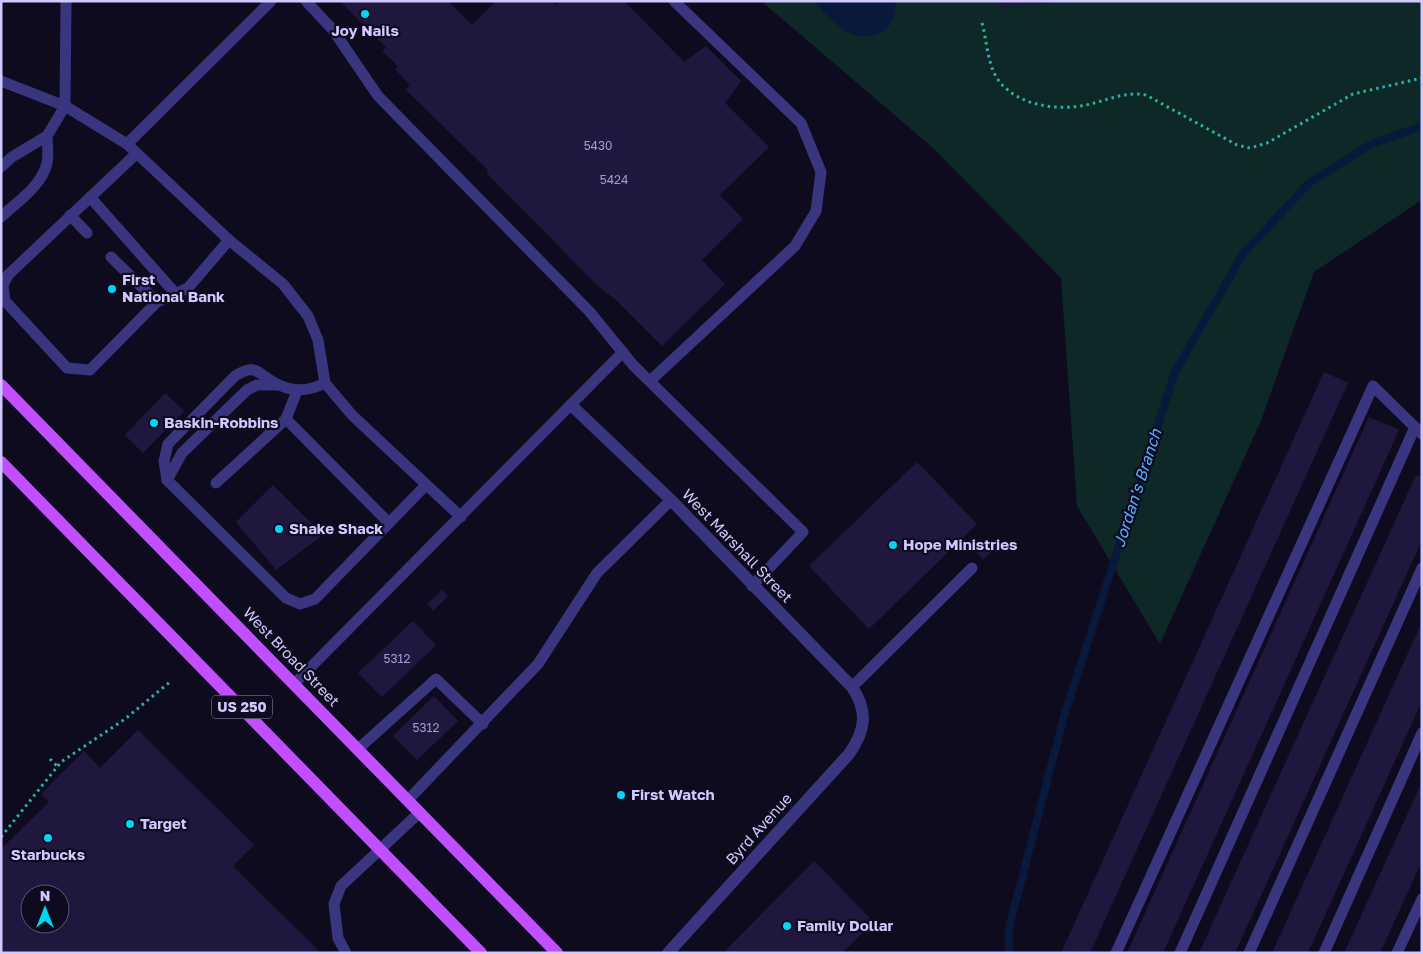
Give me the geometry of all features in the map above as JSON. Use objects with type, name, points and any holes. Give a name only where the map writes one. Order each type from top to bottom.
[{"type":"main road","name":"West Broad Street","points":[[1,385],[557,953]]},
{"type":"main road","name":"US 250","points":[[1,462],[380,849],[478,952]]},
{"type":"street","name":"West Marshall Street","points":[[571,405],[671,500],[852,688],[859,698],[865,721]]},
{"type":"street","name":"Byrd Avenue","points":[[668,953],[849,754],[860,737],[865,721]]},
{"type":"lane","points":[[1,168],[12,157],[46,136],[65,106],[66,1]]},
{"type":"lane","points":[[127,144],[271,1]]},
{"type":"lane","points":[[306,1],[333,30],[378,96],[589,311],[650,381],[803,532],[752,586]]},
{"type":"lane","points":[[650,381],[795,246],[816,211],[821,172],[801,123],[684,8],[674,1]]},
{"type":"lane","points":[[1,81],[65,106],[127,144],[229,240],[283,284],[308,316],[318,340],[325,383],[352,415],[460,517]]},
{"type":"lane","points":[[1,218],[38,182],[44,173],[48,161],[46,136]]},
{"type":"lane","points":[[136,154],[8,275],[3,285],[5,301],[67,368],[90,370],[157,302],[188,288],[229,240]]},
{"type":"lane","points":[[90,197],[175,293]]},
{"type":"lane","points":[[70,215],[87,233]]},
{"type":"lane","points":[[111,257],[157,302]]},
{"type":"lane","points":[[294,684],[623,352]]},
{"type":"lane","points":[[277,385],[255,370],[247,370],[235,376],[168,444],[164,461],[167,480],[286,598],[300,604],[315,599],[426,485]]},
{"type":"lane","points":[[167,480],[182,453],[248,390],[257,385],[277,385],[297,391],[314,389],[325,383]]},
{"type":"lane","points":[[1116,953],[1373,386],[1418,431],[1180,953]]},
{"type":"lane","points":[[216,483],[286,419],[297,391]]},
{"type":"lane","points":[[286,419],[389,523]]},
{"type":"lane","points":[[408,800],[483,724],[538,664],[597,573],[671,500]]},
{"type":"lane","points":[[852,688],[972,568]]},
{"type":"lane","points":[[1249,953],[1422,568]]},
{"type":"lane","points":[[358,749],[436,679],[483,724]]},
{"type":"lane","points":[[1324,953],[1422,732]]},
{"type":"lane","points":[[346,953],[338,938],[334,904],[341,886],[420,812]]},
{"type":"lane","points":[[1397,953],[1422,899]]},
{"type":"path","points":[[982,23],[992,69],[1010,90],[1031,104],[1084,106],[1122,95],[1140,94],[1237,145],[1250,148],[1267,143],[1353,94],[1422,78]]},
{"type":"path","points":[[1,837],[57,766],[125,719],[171,681]]},
{"type":"path","points":[[50,759],[57,766]]},
{"type":"green space","points":[[761,1],[1422,1],[1422,200],[1314,272],[1260,423],[1160,644],[1077,506],[1061,278],[933,148]]},
{"type":"water","points":[[814,1],[896,1],[894,14],[889,26],[882,32],[871,36],[862,36],[844,30]]},
{"type":"building","points":[[340,1],[448,1],[472,25],[496,1],[554,1],[557,5],[560,1],[624,1],[684,62],[706,46],[741,81],[725,103],[769,147],[720,195],[743,219],[702,260],[725,284],[662,346],[616,300],[599,287],[502,189],[486,172],[488,170],[406,90],[410,85],[395,69],[398,66],[382,51],[386,47]]},
{"type":"building","points":[[998,1],[1057,1],[1057,3],[998,7]]},
{"type":"building","points":[[1324,372],[1348,383],[1090,953],[1061,953]]},
{"type":"building","name":"Baskin-Robbins","points":[[165,393],[184,411],[143,453],[125,435]]},
{"type":"building","points":[[1369,417],[1399,430],[1163,953],[1127,953]]},
{"type":"building","name":"Hope Ministries","points":[[917,462],[977,524],[869,629],[809,566]]},
{"type":"building","points":[[1416,475],[1422,477],[1422,540],[1235,953],[1199,953]]},
{"type":"building","name":"Shake Shack","points":[[273,485],[323,535],[276,570],[236,522]]},
{"type":"building","points":[[989,540],[996,548],[983,560],[976,552]]},
{"type":"building","points":[[442,590],[448,596],[433,611],[427,604]]},
{"type":"building","points":[[413,621],[436,645],[382,697],[358,673]]},
{"type":"building","points":[[1422,622],[1422,701],[1308,953],[1272,953]]},
{"type":"building","points":[[434,696],[458,721],[417,760],[393,736]]},
{"type":"building","name":"Target","points":[[138,730],[254,845],[233,866],[321,953],[1,953],[1,849],[49,802],[41,794],[84,751],[100,768]]},
{"type":"building","points":[[1422,782],[1422,861],[1380,953],[1344,953]]},
{"type":"building","name":"Family Dollar","points":[[814,861],[874,922],[842,953],[723,953]]},
{"type":"waterway","name":"Jordan's Branch","points":[[1009,953],[1009,928],[1064,716],[1175,372],[1243,254],[1309,183],[1371,144],[1422,126]]},
{"type":"place","name":"Joy Nails","points":[[365,14]]},
{"type":"place","name":"First National Bank","points":[[112,289]]},
{"type":"place","name":"Baskin-Robbins","points":[[154,423]]},
{"type":"place","name":"Shake Shack","points":[[279,529]]},
{"type":"place","name":"Hope Ministries","points":[[893,545]]},
{"type":"place","name":"First Watch","points":[[621,795]]},
{"type":"place","name":"Target","points":[[130,824]]},
{"type":"place","name":"Starbucks","points":[[48,838]]},
{"type":"place","name":"Family Dollar","points":[[787,926]]}]
